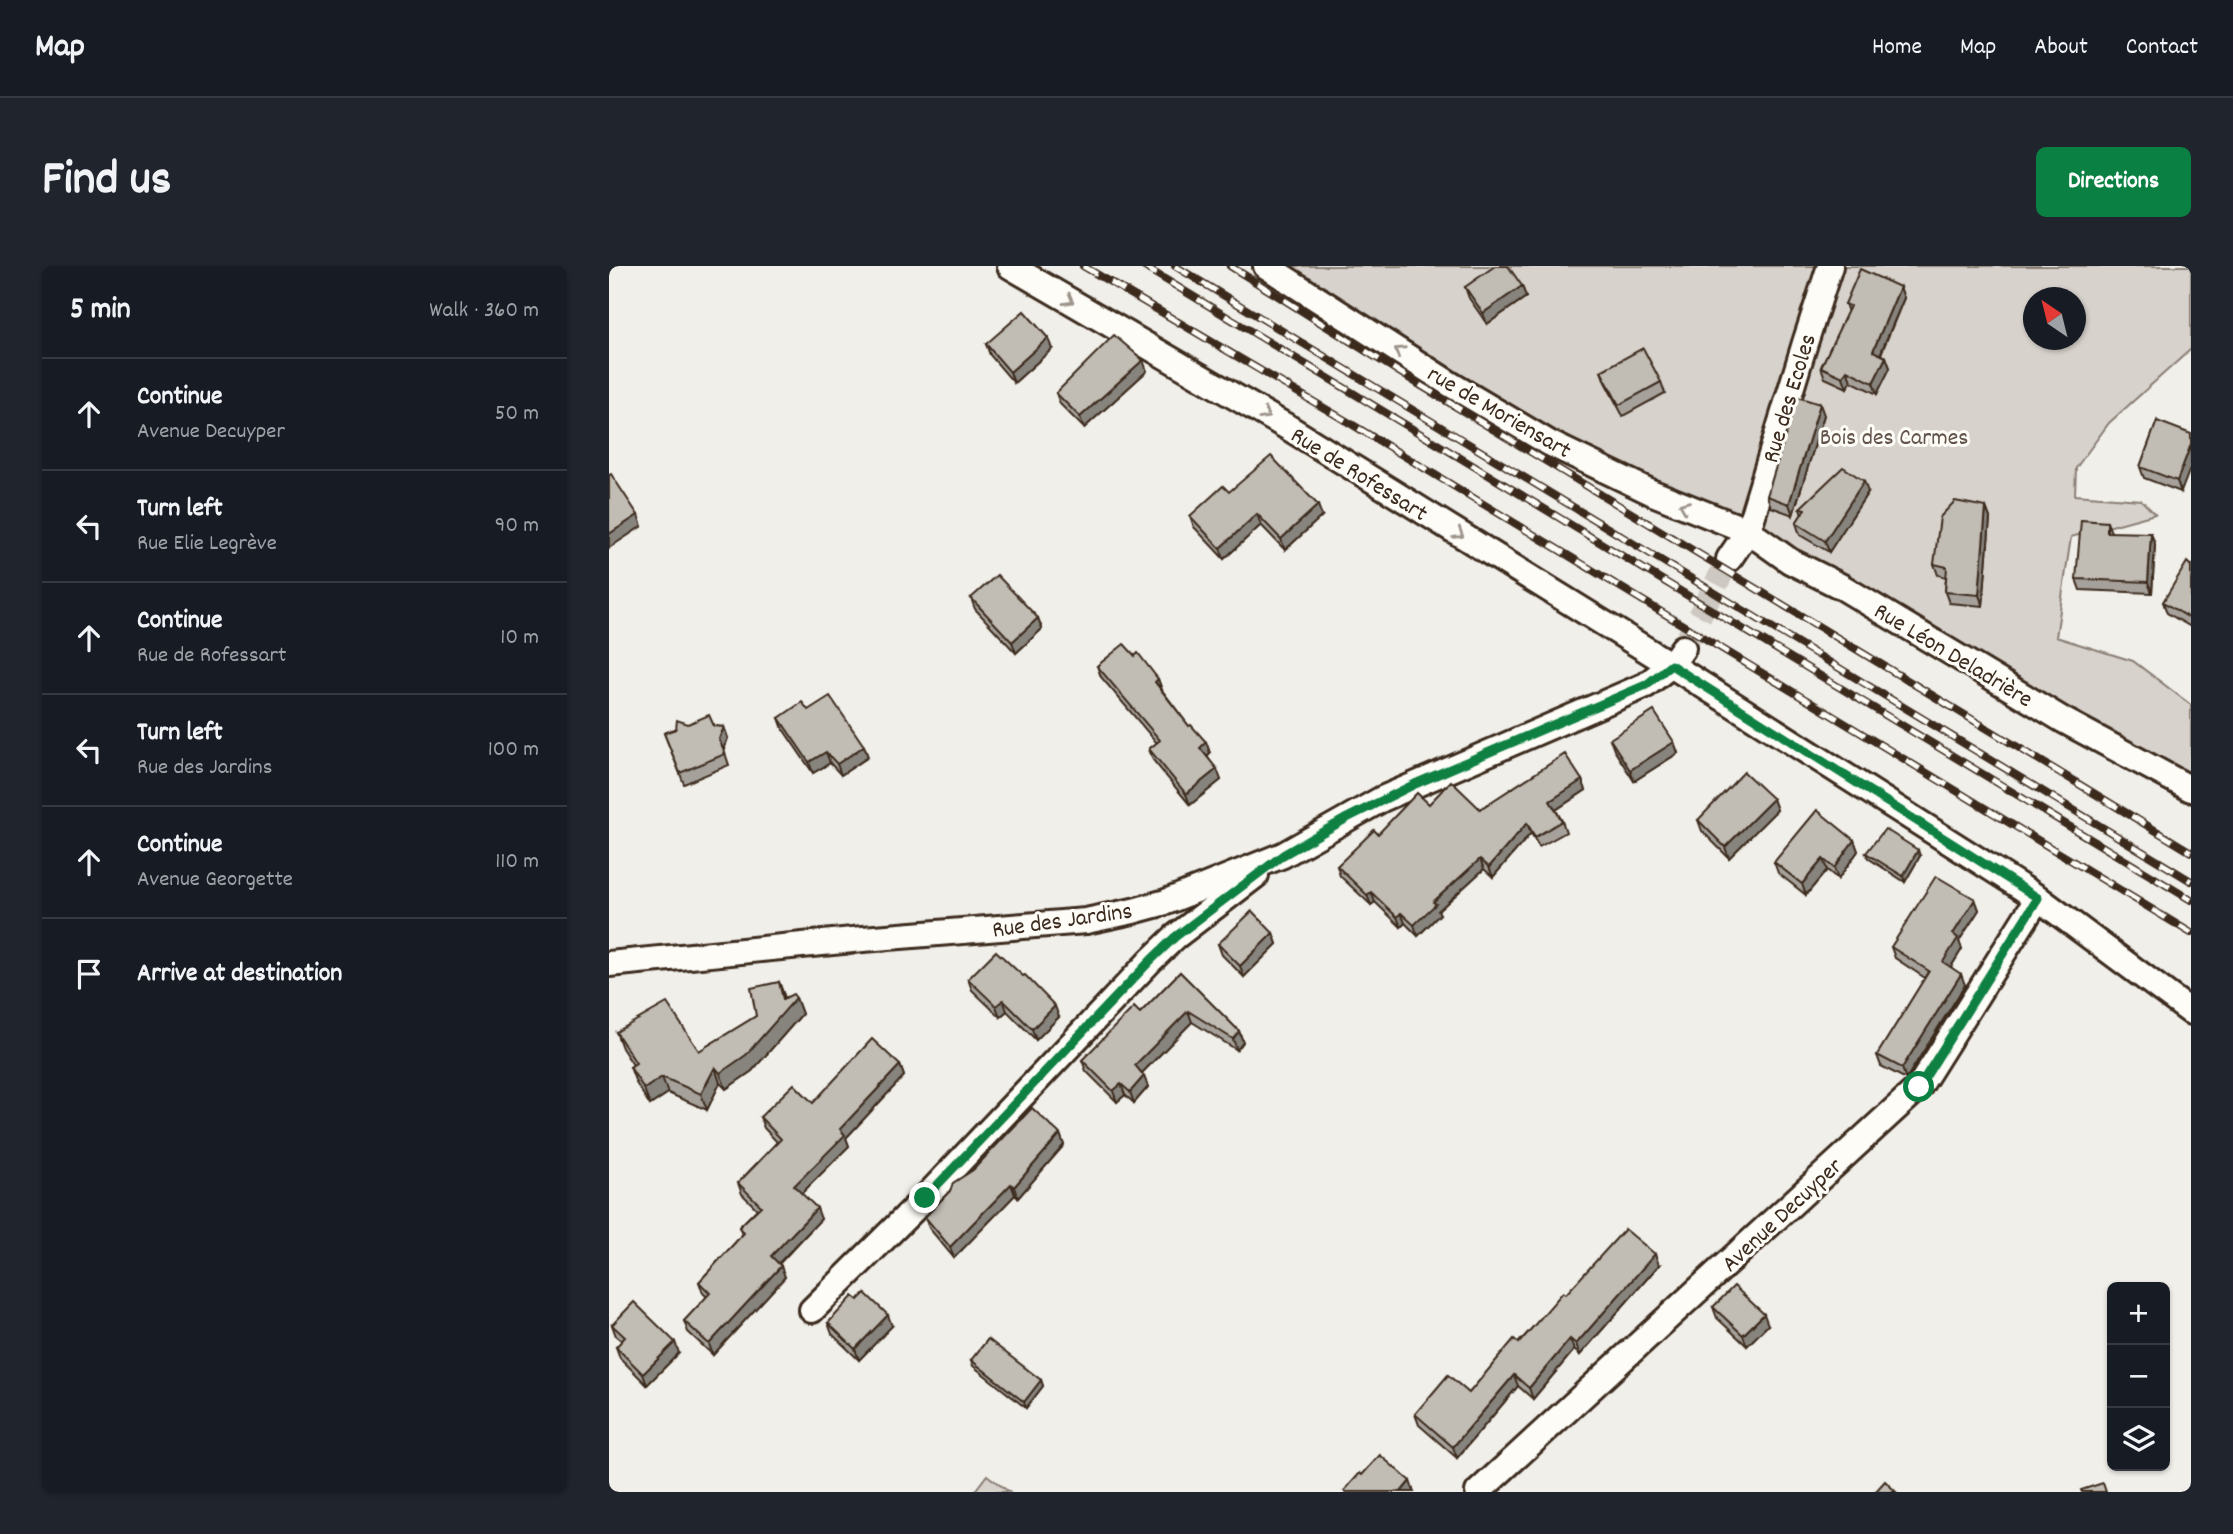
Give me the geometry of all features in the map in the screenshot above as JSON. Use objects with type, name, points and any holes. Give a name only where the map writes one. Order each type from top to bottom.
[{"type":"street","name":"Rue de Rofessart","points":[[1010,266],[1677,656],[1705,688],[2038,898],[2191,1012]]},
{"type":"street","name":"rue de Moriensart","points":[[1266,266],[1450,384],[1549,443],[1653,493],[1748,531]]},
{"type":"street","name":"Rue des Ecoles","points":[[1748,531],[1830,266]]},
{"type":"street","points":[[1729,559],[1748,531]]},
{"type":"street","name":"Rue Léon Deladrière","points":[[1748,531],[1790,561],[1842,587],[2063,720],[2191,789]]},
{"type":"street","name":"Rue des Jardins","points":[[609,964],[1086,921],[1166,902],[1283,855],[1382,799],[1646,685],[1677,656]]},
{"type":"street","points":[[812,1310],[925,1198],[1151,960],[1175,937],[1283,855]]},
{"type":"street","name":"Avenue Decuyper","points":[[1478,1492],[1919,1087],[2038,898]]},
{"type":"green space","name":"Bois des Carmes","points":[[1284,266],[2191,266],[2191,349],[2109,423],[2076,468],[2075,495],[2141,500],[2155,514],[2071,537],[2056,637],[2133,661],[2191,705],[2191,799],[1523,418]]},
{"type":"green space","points":[[987,1475],[1009,1492],[974,1492]]},
{"type":"building","points":[[1495,266],[1508,266],[1522,286],[1483,313],[1465,287]]},
{"type":"building","points":[[1860,269],[1900,287],[1873,351],[1886,357],[1873,383],[1847,370],[1843,377],[1821,367],[1850,306],[1845,304]]},
{"type":"building","points":[[1024,311],[1048,338],[1010,372],[986,344]]},
{"type":"building","points":[[1114,335],[1143,360],[1080,417],[1056,393]]},
{"type":"building","points":[[1643,348],[1661,382],[1619,405],[1601,371]]},
{"type":"building","points":[[1797,397],[1820,404],[1789,504],[1767,496]]},
{"type":"building","points":[[2157,421],[2191,434],[2191,444],[2177,481],[2140,467]]},
{"type":"building","points":[[1271,456],[1318,505],[1281,539],[1257,514],[1220,548],[1190,516],[1223,486],[1229,492]]},
{"type":"building","points":[[1843,467],[1864,481],[1825,541],[1796,523],[1805,509],[1800,508]]},
{"type":"building","points":[[611,474],[638,515],[609,534],[609,475]]},
{"type":"building","points":[[1955,501],[1986,507],[1979,595],[1945,592],[1947,567],[1934,564],[1940,517]]},
{"type":"building","points":[[2081,520],[2107,522],[2107,532],[2151,533],[2148,582],[2076,579]]},
{"type":"building","points":[[2187,562],[2191,566],[2191,619],[2163,602]]},
{"type":"building","points":[[997,575],[1038,618],[1012,642],[971,598]]},
{"type":"building","points":[[1124,644],[1135,656],[1138,653],[1158,679],[1155,682],[1189,726],[1206,742],[1200,748],[1217,769],[1186,794],[1149,749],[1160,740],[1097,666]]},
{"type":"building","points":[[830,696],[864,746],[837,764],[826,752],[809,762],[779,718],[802,702],[808,710]]},
{"type":"building","points":[[1654,711],[1674,742],[1630,770],[1610,739]]},
{"type":"building","points":[[709,715],[714,726],[724,727],[719,739],[725,754],[680,773],[664,733],[676,729],[677,720],[688,724]]},
{"type":"building","points":[[1565,754],[1582,780],[1550,801],[1562,821],[1535,837],[1527,823],[1489,867],[1480,859],[1433,902],[1436,904],[1414,925],[1401,913],[1397,917],[1371,892],[1367,895],[1337,866],[1374,830],[1378,834],[1417,793],[1429,804],[1451,781],[1480,809]]},
{"type":"building","points":[[1744,772],[1773,799],[1725,847],[1698,820]]},
{"type":"building","points":[[1817,810],[1854,840],[1834,868],[1823,859],[1802,884],[1774,862]]},
{"type":"building","points":[[1885,829],[1918,850],[1903,876],[1866,853]]},
{"type":"building","points":[[1936,876],[1975,899],[1953,934],[1958,938],[1943,962],[1961,974],[1902,1068],[1877,1055],[1929,971],[1891,947]]},
{"type":"building","points":[[1252,911],[1273,933],[1240,966],[1218,944]]},
{"type":"building","points":[[996,951],[1025,975],[1055,1006],[1032,1029],[1003,1000],[996,1006],[968,979]]},
{"type":"building","points":[[1180,972],[1239,1031],[1233,1039],[1188,1011],[1135,1065],[1144,1076],[1130,1092],[1121,1084],[1113,1091],[1082,1060],[1134,1007],[1140,1013]]},
{"type":"building","points":[[779,982],[783,999],[793,994],[796,998],[746,1055],[720,1073],[715,1067],[701,1094],[662,1077],[644,1089],[630,1067],[636,1063],[616,1032],[667,1003],[699,1051],[756,1016],[751,988]]},
{"type":"building","points":[[872,1039],[900,1065],[840,1129],[845,1135],[794,1186],[817,1208],[771,1256],[781,1266],[709,1344],[684,1321],[710,1293],[699,1282],[744,1233],[739,1227],[761,1206],[738,1183],[781,1139],[760,1117],[794,1084],[813,1103]]},
{"type":"building","points":[[1032,1108],[1060,1134],[1014,1187],[1011,1184],[950,1247],[925,1217],[950,1191],[953,1183],[973,1170]]},
{"type":"building","points":[[1625,1229],[1655,1254],[1576,1344],[1570,1339],[1529,1388],[1514,1375],[1453,1447],[1415,1414],[1448,1375],[1469,1393],[1514,1339],[1519,1343],[1563,1292],[1566,1294]]},
{"type":"building","points":[[1734,1286],[1764,1314],[1743,1335],[1713,1307]]},
{"type":"building","points":[[865,1293],[888,1315],[855,1349],[828,1323],[853,1296],[858,1300]]},
{"type":"building","points":[[634,1302],[675,1342],[643,1374],[616,1347],[625,1337],[612,1325]]},
{"type":"building","points":[[988,1339],[1041,1380],[1024,1402],[971,1360]]},
{"type":"building","points":[[1380,1455],[1410,1481],[1401,1492],[1344,1491],[1360,1473],[1362,1475]]},
{"type":"building","points":[[1885,1481],[1896,1492],[1875,1492]]},
{"type":"building","points":[[2103,1483],[2106,1492],[2081,1490]]},
{"type":"tunnel","points":[[1683,648],[1729,559]]},
{"type":"railway","points":[[1083,266],[1348,422],[2191,933]]},
{"type":"railway","points":[[1143,266],[2191,900]]},
{"type":"railway","points":[[1175,266],[2191,881]]},
{"type":"railway","points":[[1230,266],[1420,385],[2191,852]]},
{"type":"route","points":[[925,1198],[1175,937],[1283,855],[1382,799],[1646,685],[1671,665],[2038,898],[1919,1087]]}]
